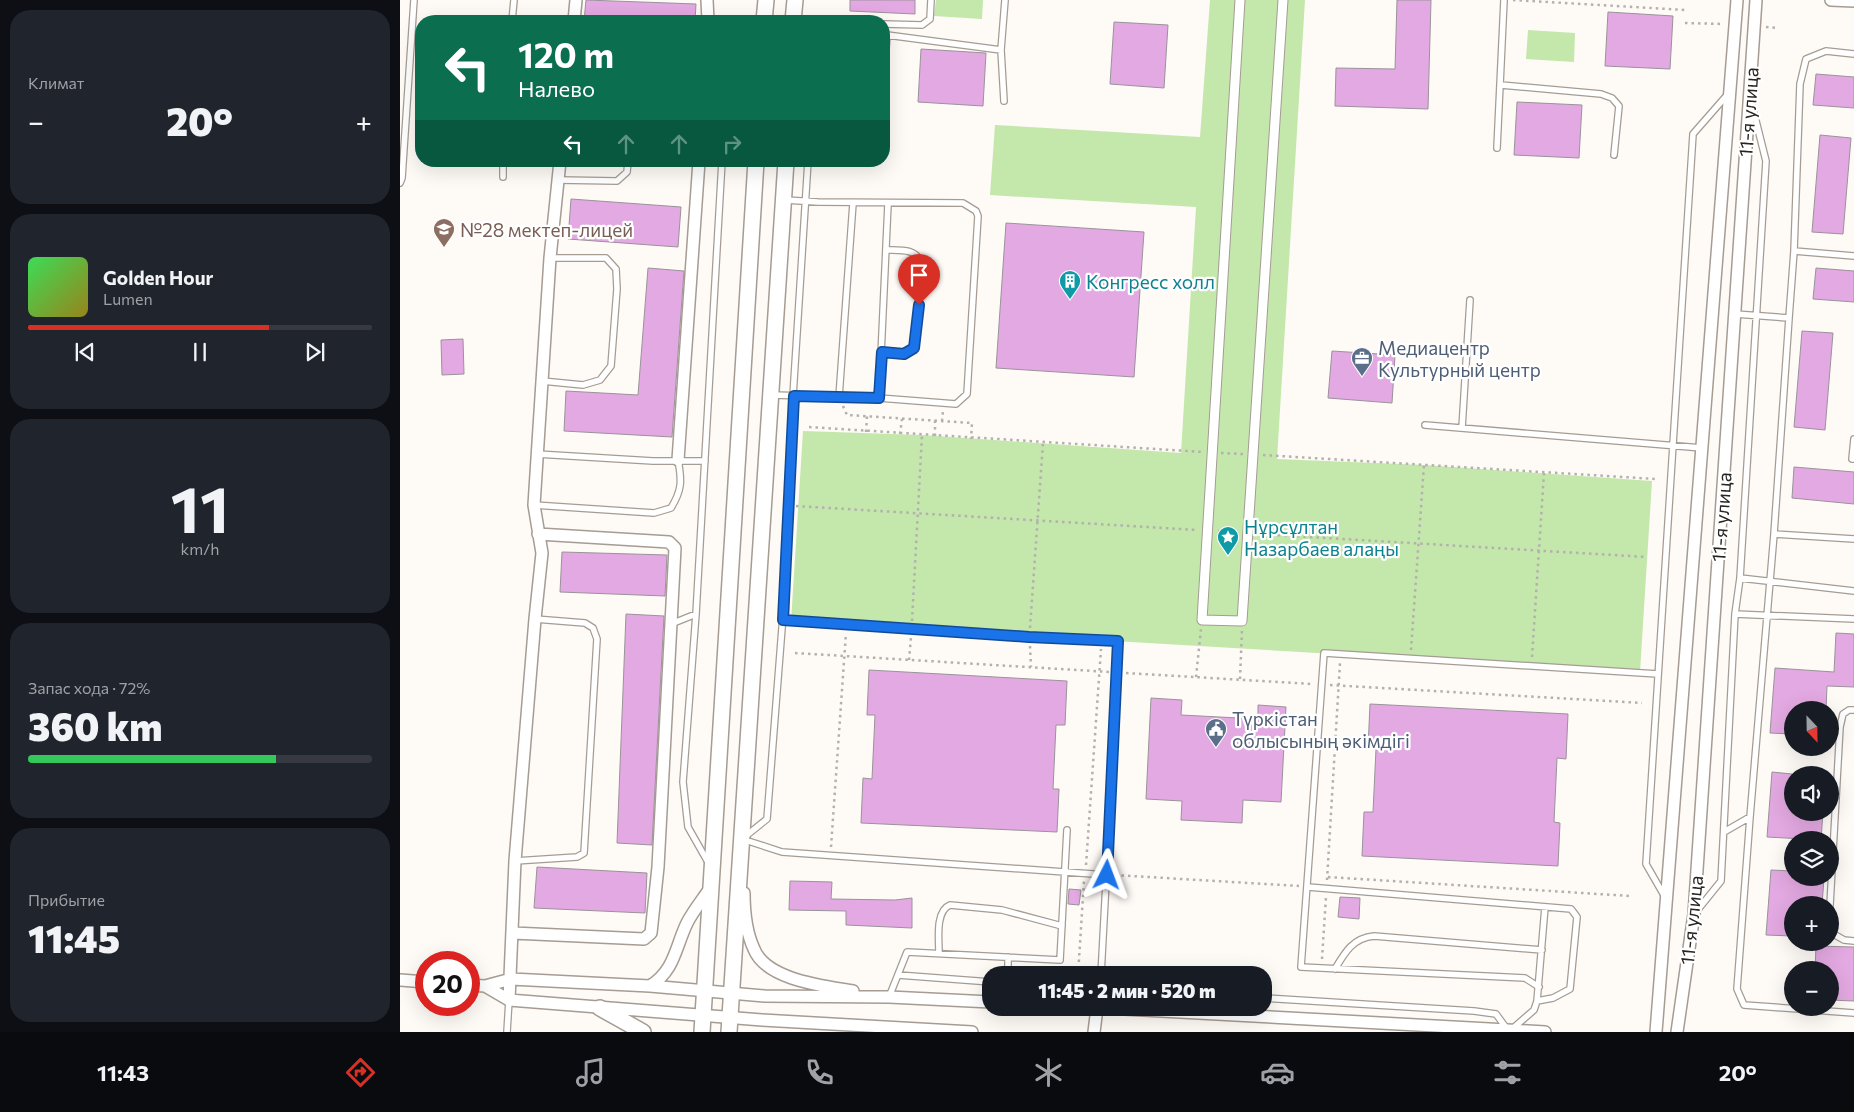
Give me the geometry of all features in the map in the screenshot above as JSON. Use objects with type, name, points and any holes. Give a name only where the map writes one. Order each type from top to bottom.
[{"type":"street","points":[[575,15],[576,0]]},
{"type":"street","points":[[707,0],[708,15]]},
{"type":"street","points":[[765,15],[766,0]]},
{"type":"street","points":[[794,15],[795,0]]},
{"type":"street","points":[[1240,0],[1202,620],[1242,621],[1283,0]]},
{"type":"street","name":"11-я улица","points":[[1656,1032],[1737,0]]},
{"type":"street","name":"11-я улица","points":[[1677,1032],[1694,914],[1756,0]]},
{"type":"street","points":[[1830,0],[1854,1]]},
{"type":"street","points":[[509,1000],[515,861],[534,619],[542,554],[534,505],[550,258],[559,167]]},
{"type":"street","points":[[678,460],[699,167]]},
{"type":"street","points":[[702,1032],[756,167]]},
{"type":"street","points":[[730,1025],[786,167]]},
{"type":"street","points":[[513,933],[644,939],[651,933],[658,867],[675,548],[669,542],[538,534]]},
{"type":"street","points":[[742,839],[744,901],[747,926],[754,951],[774,970],[791,978],[889,998]]},
{"type":"street","points":[[650,986],[662,978],[670,967],[687,922],[711,887]]},
{"type":"street","points":[[480,986],[511,979],[650,986],[765,996],[982,1002]]},
{"type":"street","points":[[400,980],[415,981]]},
{"type":"street","points":[[485,986],[509,1000],[703,1015],[730,1025],[972,1032]]},
{"type":"street","points":[[600,1008],[642,1032]]},
{"type":"street","points":[[1094,1032],[1096,1016]]},
{"type":"street","points":[[1270,1016],[1545,1032]]},
{"type":"lane","points":[[400,183],[402,178],[414,0]]},
{"type":"lane","points":[[513,15],[514,0]]},
{"type":"lane","points":[[890,24],[922,25],[930,20],[931,0]]},
{"type":"lane","points":[[1004,101],[1001,50],[1005,0]]},
{"type":"lane","points":[[1497,148],[1506,0]]},
{"type":"lane","points":[[890,35],[1001,50]]},
{"type":"lane","points":[[1854,54],[1826,50],[1806,59],[1800,84],[1794,251],[1774,534],[1737,989],[1744,1005],[1854,1013]]},
{"type":"lane","points":[[1501,85],[1601,94],[1612,98],[1619,106],[1614,155]]},
{"type":"lane","points":[[1666,899],[1646,864],[1693,134],[1730,93]]},
{"type":"lane","points":[[1694,914],[1721,881],[1735,614],[1740,578],[1766,161],[1749,96]]},
{"type":"lane","points":[[502,177],[503,167]]},
{"type":"lane","points":[[558,180],[617,181],[627,172],[627,167]]},
{"type":"lane","points":[[712,870],[688,827],[683,782],[696,614],[722,167]]},
{"type":"lane","points":[[742,839],[767,820],[783,620],[808,167]]},
{"type":"lane","points":[[770,395],[879,398],[956,404],[967,394],[978,216],[976,211],[963,203],[888,204],[784,200]]},
{"type":"lane","points":[[838,397],[853,203]]},
{"type":"lane","points":[[879,398],[888,204]]},
{"type":"lane","points":[[882,352],[904,354],[914,348],[922,265],[917,255],[911,251],[886,250]]},
{"type":"lane","points":[[1794,251],[1854,256]]},
{"type":"lane","points":[[542,381],[583,385],[600,380],[611,366],[615,335],[616,269],[606,258],[550,258]]},
{"type":"lane","points":[[1462,428],[1470,300]]},
{"type":"lane","points":[[1735,314],[1789,318]]},
{"type":"lane","points":[[1425,425],[1702,448]]},
{"type":"lane","points":[[1854,440],[1852,459],[1854,459]]},
{"type":"lane","points":[[537,454],[653,461],[705,461]]},
{"type":"lane","points":[[534,505],[654,513],[672,508],[680,494],[678,460]]},
{"type":"lane","points":[[1774,534],[1854,539]]},
{"type":"lane","points":[[1740,578],[1854,591]]},
{"type":"lane","points":[[671,624],[696,614]]},
{"type":"lane","points":[[1735,614],[1854,620]]},
{"type":"lane","points":[[515,861],[577,857],[584,852],[597,639],[593,628],[585,623],[534,619]]},
{"type":"lane","points":[[783,620],[911,630],[1118,641],[1102,966]]},
{"type":"lane","points":[[1539,987],[1524,978],[1301,967],[1324,653],[1658,674]]},
{"type":"lane","points":[[1831,896],[1840,726],[1843,714],[1849,710],[1854,710]]},
{"type":"lane","points":[[1724,832],[1750,817]]},
{"type":"lane","points":[[889,998],[907,952],[1060,960],[1067,830]]},
{"type":"lane","points":[[742,839],[782,852],[1107,875]]},
{"type":"lane","points":[[1308,887],[1571,909],[1577,917],[1570,989],[1553,998],[1538,1001]]},
{"type":"lane","points":[[939,953],[940,915],[945,907],[1002,910],[1062,926]]},
{"type":"lane","points":[[1272,999],[1496,1014],[1509,1030],[1534,1010],[1538,1001],[1545,907]]},
{"type":"lane","points":[[1335,969],[1353,943],[1365,937],[1374,936],[1542,950]]},
{"type":"lane","points":[[1839,937],[1844,940],[1854,941]]},
{"type":"lane","points":[[1008,957],[1008,966]]},
{"type":"lane","points":[[898,975],[982,981]]},
{"type":"lane","points":[[507,1032],[509,1000]]},
{"type":"path","points":[[1506,0],[1686,10]]},
{"type":"path","points":[[1685,22],[1735,24]]},
{"type":"path","points":[[838,397],[847,415],[972,422],[971,438]]},
{"type":"path","points":[[866,432],[867,416]]},
{"type":"path","points":[[900,434],[902,419]]},
{"type":"path","points":[[935,436],[936,420]]},
{"type":"path","points":[[809,428],[1656,479]]},
{"type":"path","points":[[909,660],[922,436]]},
{"type":"path","points":[[1030,667],[1029,637],[1043,443]]},
{"type":"path","points":[[1411,658],[1424,465]]},
{"type":"path","points":[[1532,666],[1544,472]]},
{"type":"path","points":[[1196,677],[1202,620]]},
{"type":"path","points":[[1240,679],[1242,621]]},
{"type":"path","points":[[830,856],[846,624]]},
{"type":"path","points":[[1079,966],[1102,640]]},
{"type":"path","points":[[795,653],[1642,703]]},
{"type":"path","points":[[1322,968],[1341,654]]},
{"type":"path","points":[[1107,875],[1308,887]]},
{"type":"path","points":[[1328,876],[1630,896]]},
{"type":"green space","points":[[936,0],[983,0],[982,19],[934,16]]},
{"type":"green space","points":[[1210,0],[1305,0],[1277,459],[1424,465],[1652,481],[1640,672],[791,622],[803,431],[922,435],[1181,453],[1196,207],[990,195],[995,125],[1200,137]]},
{"type":"green space","points":[[1528,30],[1575,33],[1574,62],[1526,59]]},
{"type":"building","points":[[586,0],[696,4],[695,15],[585,15]]},
{"type":"building","points":[[850,0],[915,0],[915,14],[850,11]]},
{"type":"building","points":[[1397,0],[1431,0],[1428,109],[1335,106],[1336,68],[1395,69]]},
{"type":"building","points":[[1608,12],[1673,16],[1670,69],[1605,66]]},
{"type":"building","points":[[1114,22],[1168,25],[1164,88],[1110,84]]},
{"type":"building","points":[[921,49],[986,53],[983,106],[918,102]]},
{"type":"building","points":[[1816,74],[1854,77],[1854,108],[1813,105]]},
{"type":"building","points":[[1517,102],[1582,105],[1579,158],[1514,155]]},
{"type":"building","points":[[1820,135],[1851,138],[1843,234],[1812,232]]},
{"type":"building","points":[[571,199],[681,207],[678,247],[568,239]]},
{"type":"building","name":"Конгресс холл","points":[[1006,223],[1144,232],[1134,377],[996,368]]},
{"type":"building","points":[[648,268],[684,271],[672,437],[564,431],[566,391],[638,395]]},
{"type":"building","points":[[1816,268],[1854,271],[1854,302],[1813,299]]},
{"type":"building","points":[[1802,331],[1833,333],[1825,430],[1794,427]]},
{"type":"building","points":[[463,339],[464,374],[442,375],[441,340]]},
{"type":"building","name":"Медиацентр Культурный центр","points":[[1332,351],[1395,355],[1392,403],[1328,398]]},
{"type":"building","points":[[1794,467],[1854,472],[1854,504],[1792,498]]},
{"type":"building","points":[[562,552],[667,555],[665,596],[560,592]]},
{"type":"building","points":[[626,614],[664,616],[652,845],[617,843]]},
{"type":"building","points":[[1836,633],[1854,634],[1854,687],[1827,686],[1826,701],[1784,701],[1784,734],[1770,733],[1775,668],[1834,672]]},
{"type":"building","points":[[869,670],[1067,681],[1065,725],[1056,725],[1053,789],[1059,789],[1057,832],[861,823],[863,778],[872,779],[875,715],[867,715]]},
{"type":"building","name":"Түркістан облысының әкімдігі","points":[[1151,698],[1182,700],[1181,715],[1258,719],[1258,705],[1286,707],[1281,802],[1243,800],[1242,823],[1181,820],[1182,801],[1146,799]]},
{"type":"building","points":[[1370,704],[1568,714],[1566,759],[1557,758],[1554,822],[1560,823],[1558,866],[1362,856],[1364,812],[1373,812],[1376,749],[1368,748]]},
{"type":"building","points":[[1772,772],[1784,773],[1784,821],[1822,821],[1822,831],[1784,831],[1784,838],[1767,837]]},
{"type":"building","points":[[537,867],[647,873],[645,913],[534,908]]},
{"type":"building","points":[[1771,870],[1784,871],[1784,886],[1823,886],[1823,896],[1784,896],[1784,936],[1766,935]]},
{"type":"building","points":[[790,881],[832,882],[831,899],[895,900],[912,898],[912,928],[846,925],[846,911],[789,910]]},
{"type":"building","points":[[1069,889],[1081,890],[1079,905],[1068,904]]},
{"type":"building","points":[[1340,897],[1360,898],[1359,919],[1338,917]]},
{"type":"building","points":[[1839,947],[1854,947],[1854,1001],[1839,1000],[1839,961],[1815,961],[1816,951],[1839,951]]},
{"type":"place","name":"№28 мектеп-лицей","points":[[444,248]]},
{"type":"place","name":"Конгресс холл","points":[[1070,300]]},
{"type":"place","name":"Медиацентр Культурный центр","points":[[1362,377]]},
{"type":"place","name":"Нұрсұлтан Назарбаев алаңы","points":[[1228,556]]},
{"type":"place","name":"Түркістан облысының әкімдігі","points":[[1216,748]]},
{"type":"route","points":[[919,305],[914,348],[904,354],[882,352],[879,398],[794,396],[783,620],[911,630],[1118,641],[1107,875]]}]
